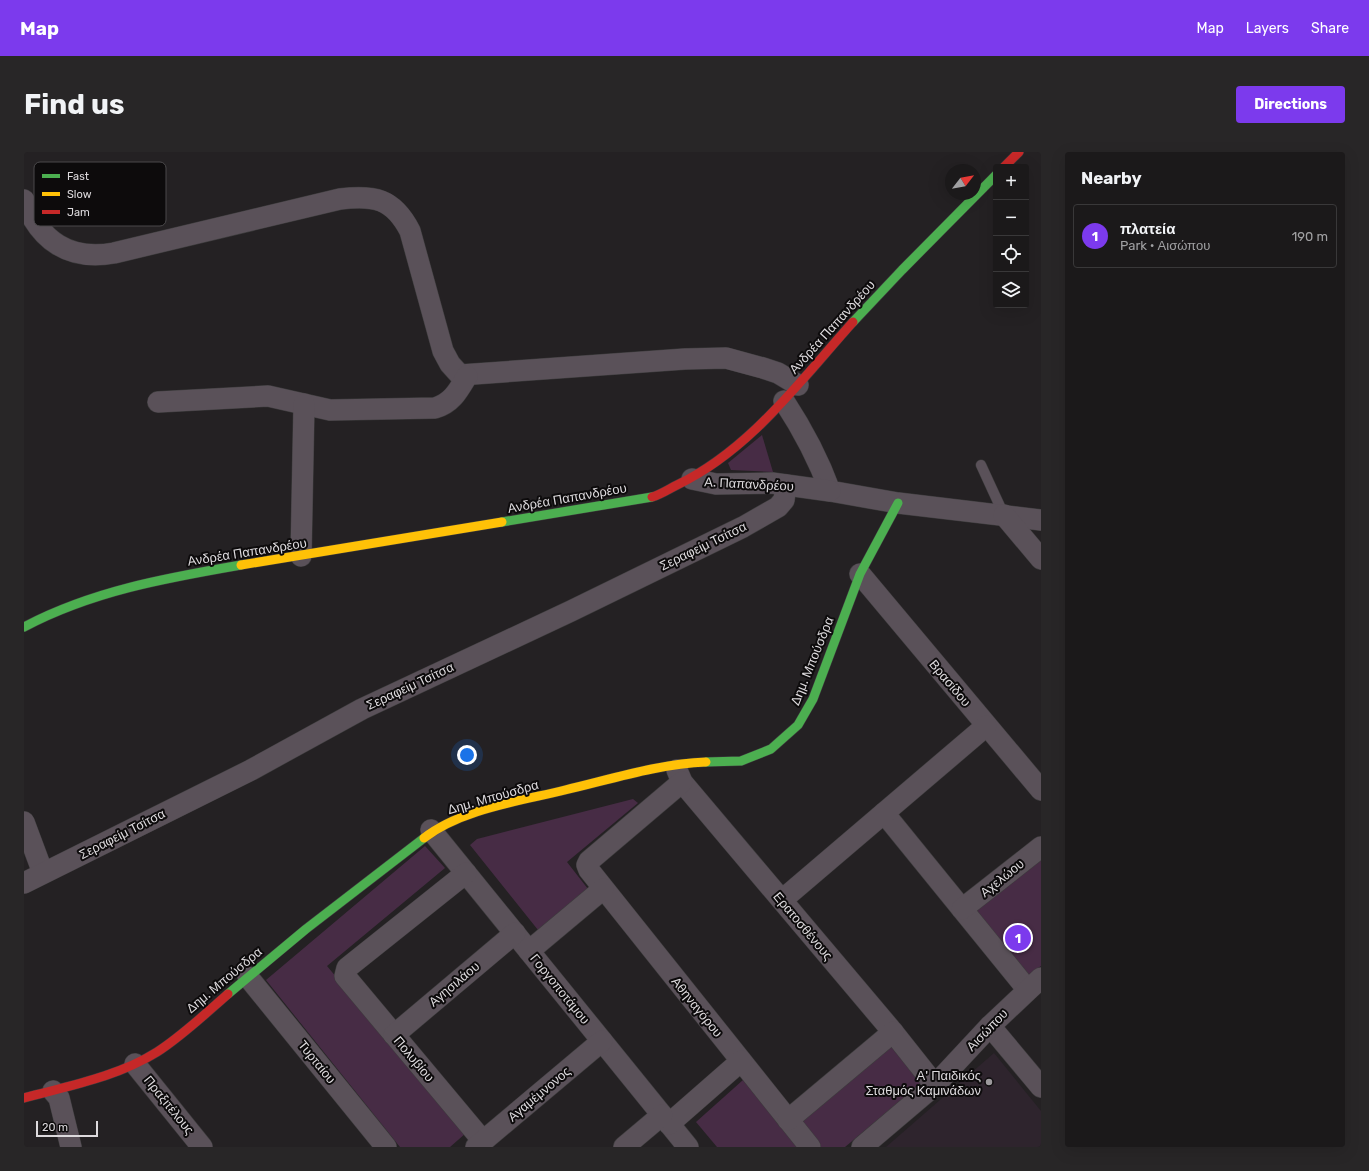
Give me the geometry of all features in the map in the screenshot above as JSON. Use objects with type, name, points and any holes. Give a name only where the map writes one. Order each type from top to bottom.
[{"type":"main road","points":[[1007,164],[1018,152]]},
{"type":"main road","name":"Ανδρέα Παπανδρέου","points":[[24,627],[63,607],[103,592],[194,573],[655,496],[692,479],[748,436],[784,401],[870,302],[993,178]]},
{"type":"main road","name":"Δημ. Μπούσδρα","points":[[24,1098],[104,1076],[135,1064],[152,1055],[173,1040],[248,977],[432,830],[456,820],[494,808],[741,761],[772,749],[798,725],[813,699],[860,574],[898,503]]},
{"type":"street","points":[[38,226],[54,243],[73,252],[90,256],[114,253],[340,199],[355,197],[378,199],[386,203],[399,214],[410,231],[442,351],[455,371],[460,375],[467,376],[677,360],[726,358],[778,373],[798,385]]},
{"type":"street","points":[[24,200],[34,220]]},
{"type":"street","points":[[158,402],[268,396],[330,410],[435,408],[445,405],[450,401],[458,392],[467,376]]},
{"type":"street","points":[[784,401],[807,437],[830,491]]},
{"type":"street","points":[[301,556],[304,404]]},
{"type":"street","name":"Α. Παπανδρέου","points":[[692,479],[716,484],[786,485],[898,503],[1041,520]]},
{"type":"street","name":"Σεραφείμ Τσίτσα","points":[[24,883],[251,770],[362,709],[571,611],[743,527],[778,507],[784,500],[786,485]]},
{"type":"street","points":[[1004,515],[1041,559]]},
{"type":"street","name":"Βρασίδου","points":[[860,574],[1041,790]]},
{"type":"street","points":[[782,900],[986,726]]},
{"type":"street","name":"Αθηναγόρου","points":[[679,774],[589,861],[587,865],[603,889],[810,1147]]},
{"type":"street","name":"Ερατοσθένους","points":[[679,774],[893,1032],[935,1085]]},
{"type":"street","points":[[884,813],[962,910],[1034,984]]},
{"type":"street","points":[[24,822],[43,873]]},
{"type":"street","name":"Γοργοποτάμου","points":[[432,830],[688,1147]]},
{"type":"street","name":"Αχελώου","points":[[962,910],[1041,846]]},
{"type":"street","name":"Πολυβίου","points":[[466,873],[348,968],[345,976],[394,1035],[479,1144]]},
{"type":"street","points":[[529,951],[603,889]]},
{"type":"street","name":"Αγησιλάου","points":[[394,1035],[515,933]]},
{"type":"street","name":"Τυρταίου","points":[[248,977],[386,1147]]},
{"type":"street","name":"Αισώπου","points":[[862,1147],[935,1085],[990,1026],[1034,984]]},
{"type":"street","points":[[990,1026],[1041,1086]]},
{"type":"street","points":[[788,1120],[893,1032]]},
{"type":"street","name":"Αγαμέμνονος","points":[[479,1144],[602,1041]]},
{"type":"street","points":[[624,1147],[666,1120],[741,1061]]},
{"type":"street","name":"Πραξιτέλους","points":[[135,1064],[202,1147]]},
{"type":"street","points":[[53,1091],[59,1098],[71,1147]]},
{"type":"lane","points":[[980,465],[1004,515]]},
{"type":"shaded area","points":[[762,435],[773,472],[731,470],[728,463]]},
{"type":"shaded area","points":[[633,799],[638,803],[567,862],[588,889],[538,930],[470,845],[477,839]]},
{"type":"shaded area","points":[[425,846],[445,868],[327,966],[466,1133],[450,1147],[400,1147],[266,980]]},
{"type":"shaded area","points":[[1041,855],[1041,966],[1027,977],[972,910]]},
{"type":"shaded area","points":[[891,1042],[923,1082],[845,1147],[820,1147],[797,1120]]},
{"type":"shaded area","name":"Α' Παιδικός Σταθμός Καμινάδων","points":[[994,1053],[1041,1111],[1041,1147],[886,1147]]},
{"type":"shaded area","points":[[743,1080],[798,1147],[717,1147],[696,1122]]},
{"type":"traffic: fast","points":[[853,322],[993,178]]},
{"type":"traffic: fast","points":[[502,522],[652,497]]},
{"type":"traffic: fast","points":[[706,762],[741,761],[771,749],[798,725],[813,699],[860,574],[898,503]]},
{"type":"traffic: fast","points":[[24,627],[76,604],[130,587],[241,565]]},
{"type":"traffic: fast","points":[[228,994],[306,929],[424,838]]},
{"type":"traffic: slow","points":[[241,565],[502,522]]},
{"type":"traffic: slow","points":[[424,838],[455,820],[492,807],[653,769],[688,763],[706,762]]},
{"type":"traffic: jam","points":[[1007,164],[1019,152]]},
{"type":"traffic: jam","points":[[652,497],[703,470],[728,453],[751,434],[793,390],[853,322]]},
{"type":"traffic: jam","points":[[24,1098],[92,1080],[142,1061],[175,1039],[228,994]]},
{"type":"place","name":"πλατεία","points":[[1018,938]]},
{"type":"place","name":"Α' Παιδικός Σταθμός Καμινάδων","points":[[989,1082]]}]
